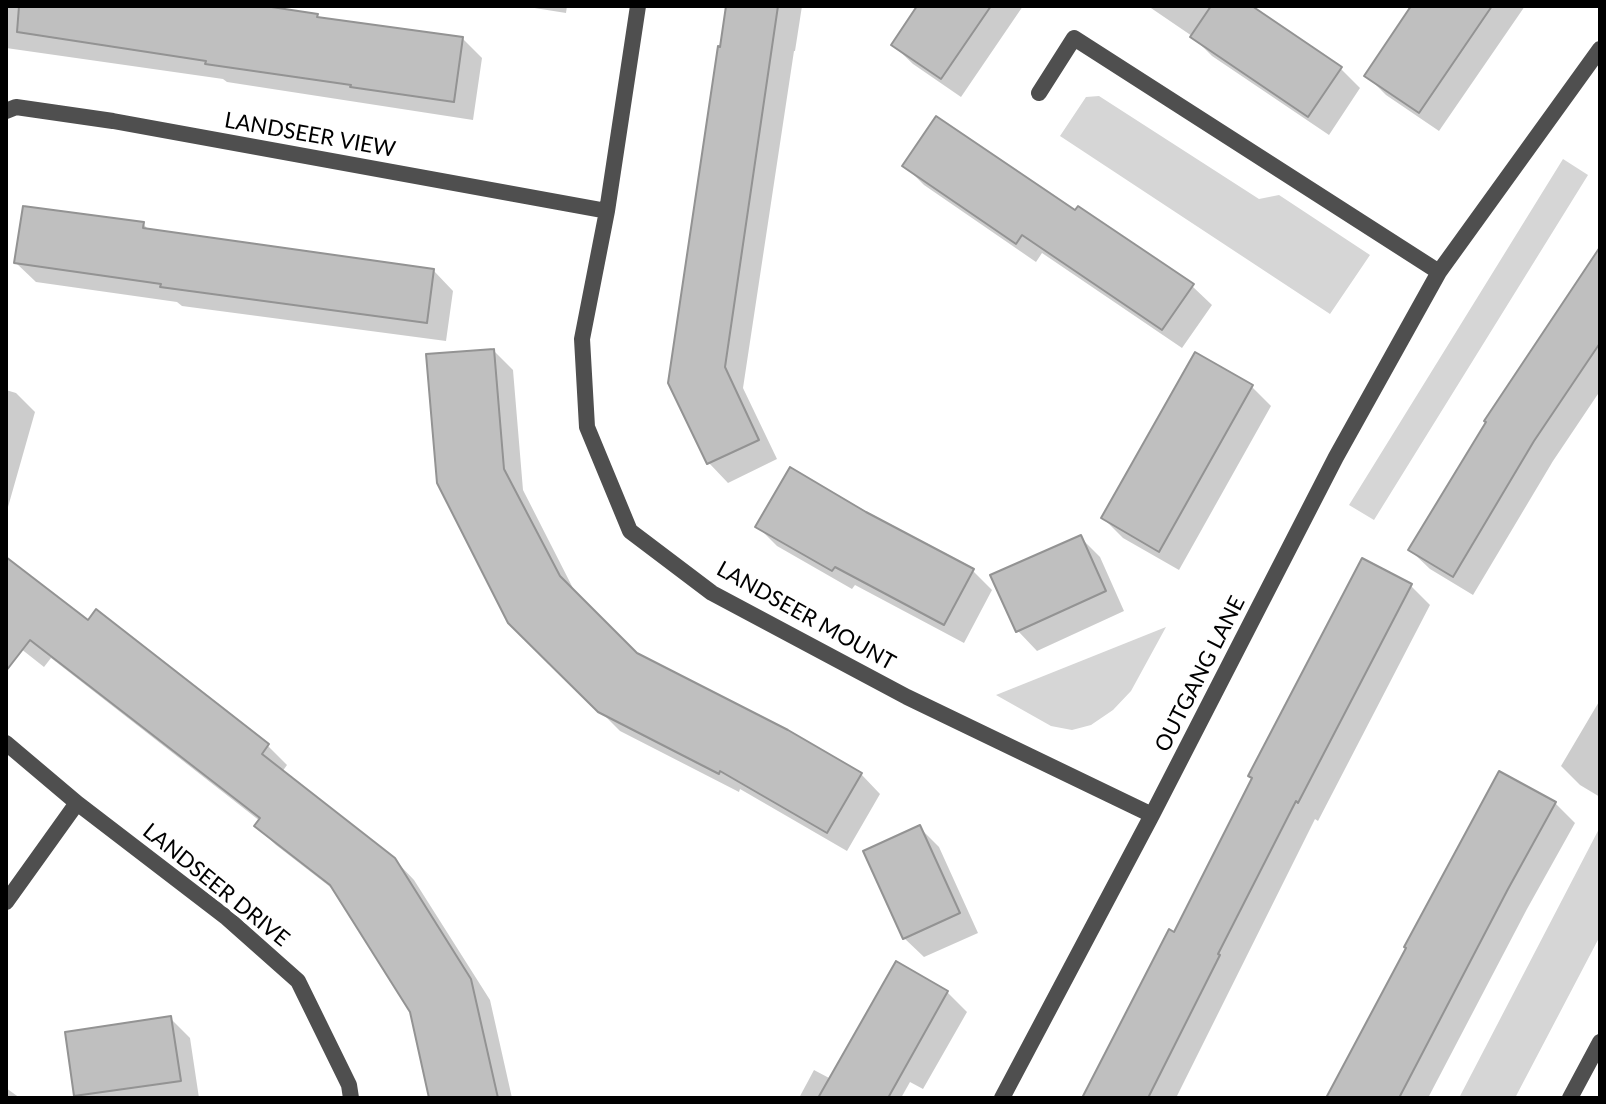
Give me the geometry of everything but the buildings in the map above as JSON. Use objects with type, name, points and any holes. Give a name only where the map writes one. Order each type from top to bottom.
[{"type":"street","name":"LANDSEER MOUNT","points":[[638,6],[607,211],[582,339],[587,427],[630,531],[712,593],[907,697],[1152,815]]},
{"type":"street","points":[[1039,93],[1074,38],[1439,272]]},
{"type":"street","name":"OUTGANG LANE","points":[[1002,1098],[1336,457],[1439,272],[1600,49]]},
{"type":"street","name":"LANDSEER VIEW","points":[[6,111],[16,107],[113,121],[607,211]]},
{"type":"street","name":"LANDSEER DRIVE","points":[[6,743],[77,803],[227,918],[298,981],[349,1085],[351,1098]]},
{"type":"street","points":[[6,902],[77,803]]},
{"type":"street","points":[[1570,1098],[1600,1042]]},
{"type":"shaded area","points":[[1099,96],[1259,199],[1279,195],[1370,255],[1330,314],[1060,136],[1086,97]]},
{"type":"shaded area","points":[[1563,159],[1588,175],[1374,520],[1349,505]]},
{"type":"shaded area","points":[[1166,627],[1131,691],[1113,710],[1091,725],[1072,730],[1051,726],[996,695]]},
{"type":"shaded area","points":[[1600,827],[1600,936],[1515,1098],[1459,1098]]}]
